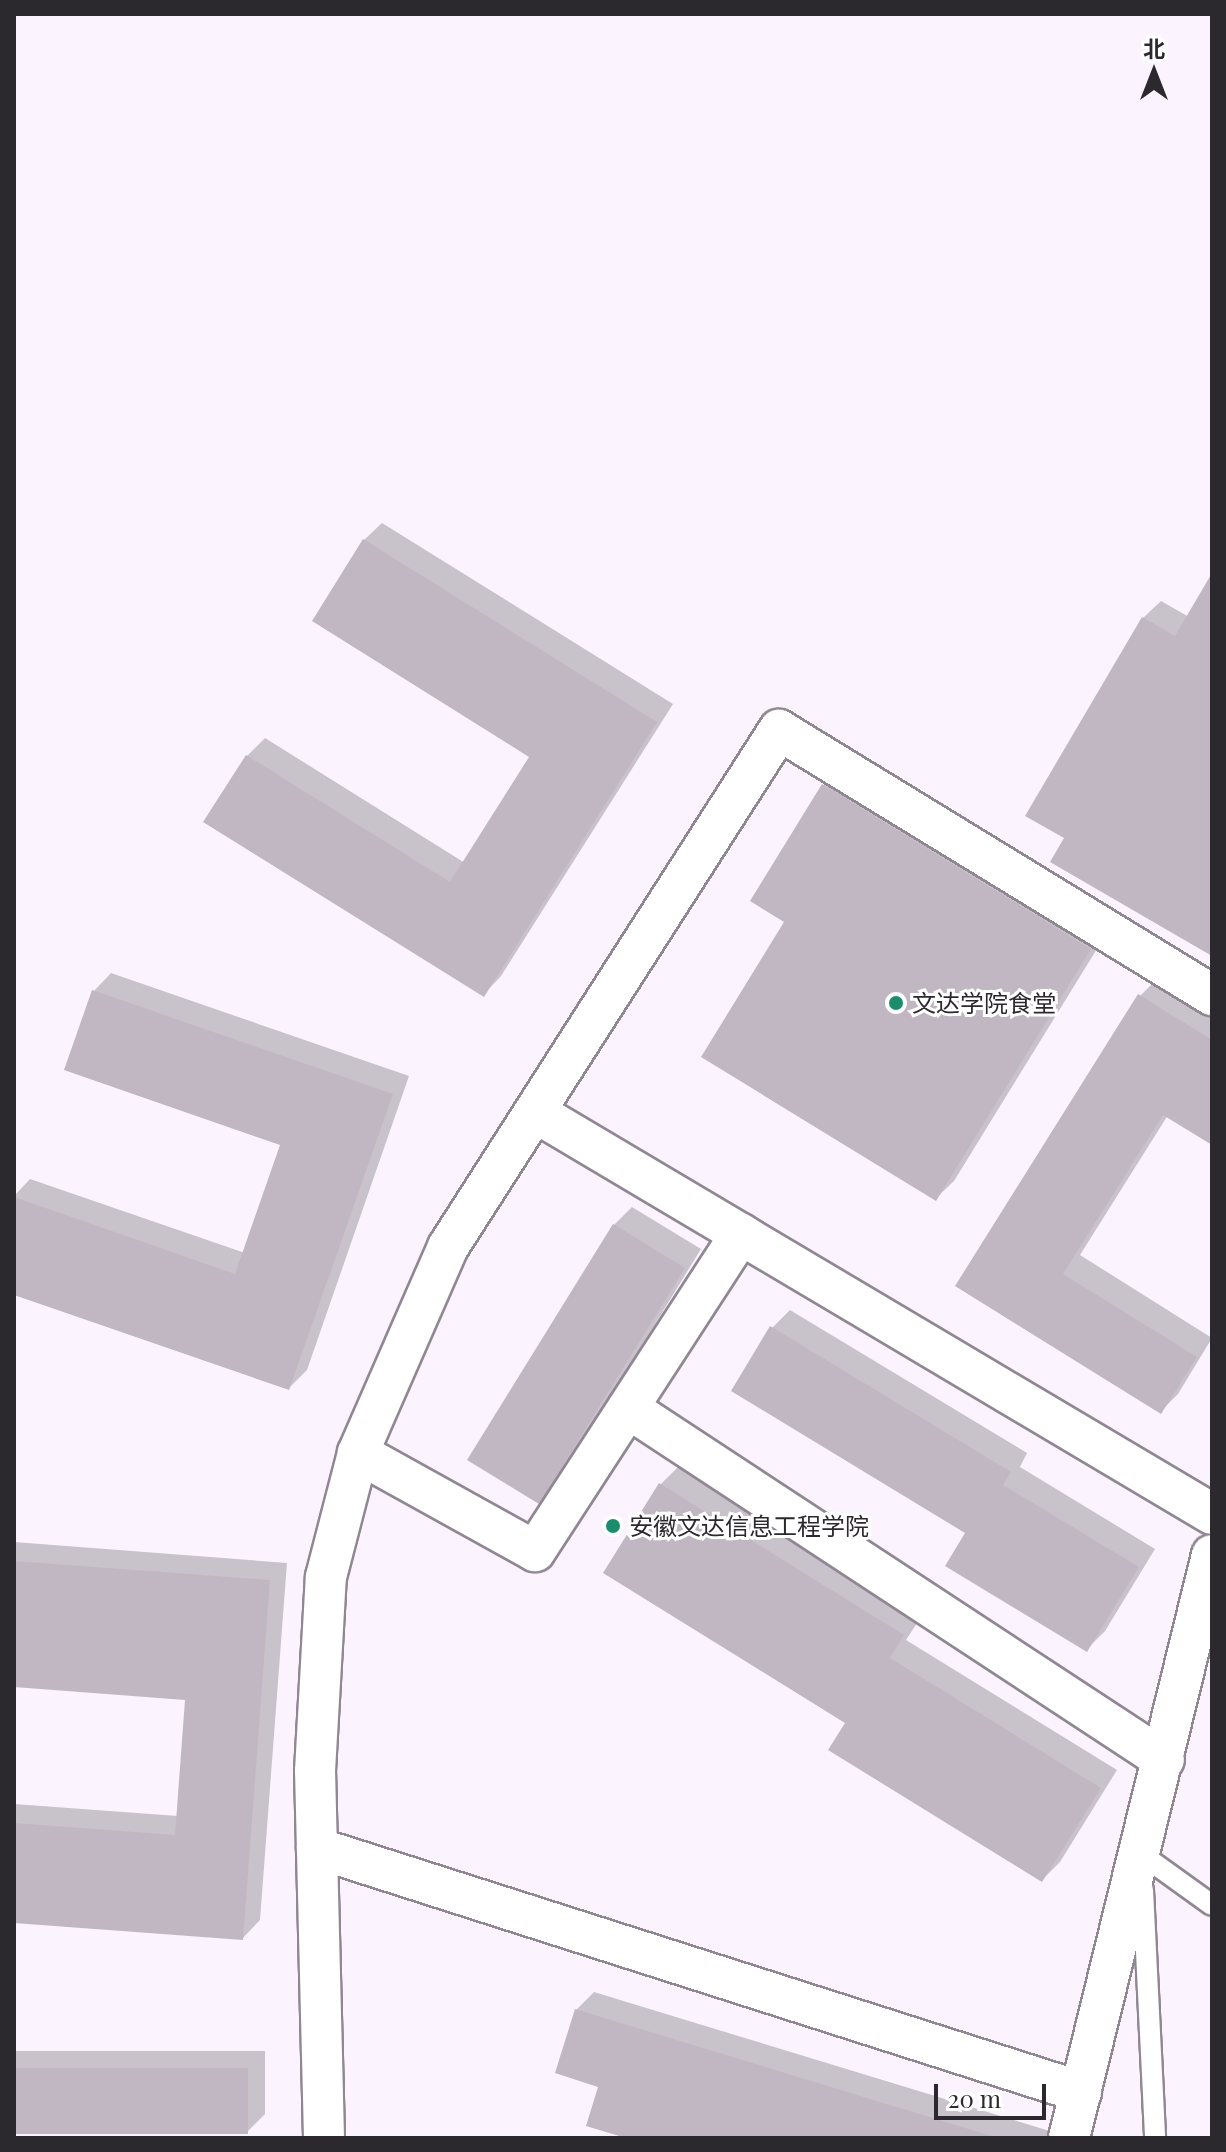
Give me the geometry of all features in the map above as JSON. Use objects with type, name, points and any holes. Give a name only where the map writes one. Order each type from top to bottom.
[{"type":"street","points":[[324,2138],[315,1771],[326,1577],[358,1453],[448,1247],[779,730],[1212,995]]},
{"type":"street","points":[[535,1112],[1212,1514]]},
{"type":"street","points":[[358,1453],[535,1551],[741,1234]]},
{"type":"street","points":[[628,1408],[1164,1760]]},
{"type":"street","points":[[1069,2138],[1212,1555]]},
{"type":"street","points":[[317,1848],[1081,2092]]},
{"type":"lane","points":[[1141,1854],[1212,1905]]},
{"type":"lane","points":[[1141,1854],[1155,2138]]},
{"type":"building","points":[[363,539],[657,722],[484,997],[203,822],[246,755],[450,882],[529,757],[312,621]]},
{"type":"building","points":[[1212,573],[1212,956],[1050,862],[1064,838],[1025,816],[1142,617],[1175,636]]},
{"type":"building","name":"文达学院食堂","points":[[822,784],[1091,949],[936,1201],[701,1057],[784,922],[750,901]]},
{"type":"building","points":[[92,990],[393,1094],[289,1390],[14,1295],[14,1197],[235,1274],[280,1145],[64,1070]]},
{"type":"building","points":[[1138,994],[1212,1040],[1212,1145],[1163,1115],[1063,1274],[1197,1357],[1161,1414],[955,1286]]},
{"type":"building","points":[[613,1224],[685,1268],[539,1504],[467,1460]]},
{"type":"building","points":[[770,1326],[1011,1472],[1003,1485],[1139,1567],[1087,1652],[945,1566],[965,1533],[731,1391]]},
{"type":"building","points":[[659,1483],[904,1635],[890,1658],[1101,1788],[1042,1882],[828,1750],[845,1723],[603,1573]]},
{"type":"building","points":[[14,1561],[270,1580],[243,1940],[14,1923],[14,1823],[175,1835],[185,1700],[14,1687]]},
{"type":"building","points":[[575,2009],[995,2138],[626,2138],[586,2126],[598,2087],[555,2073]]},
{"type":"building","points":[[14,2068],[248,2068],[248,2134],[14,2134]]},
{"type":"place","name":"文达学院食堂","points":[[896,1003]]},
{"type":"place","name":"安徽文达信息工程学院","points":[[613,1526]]}]
